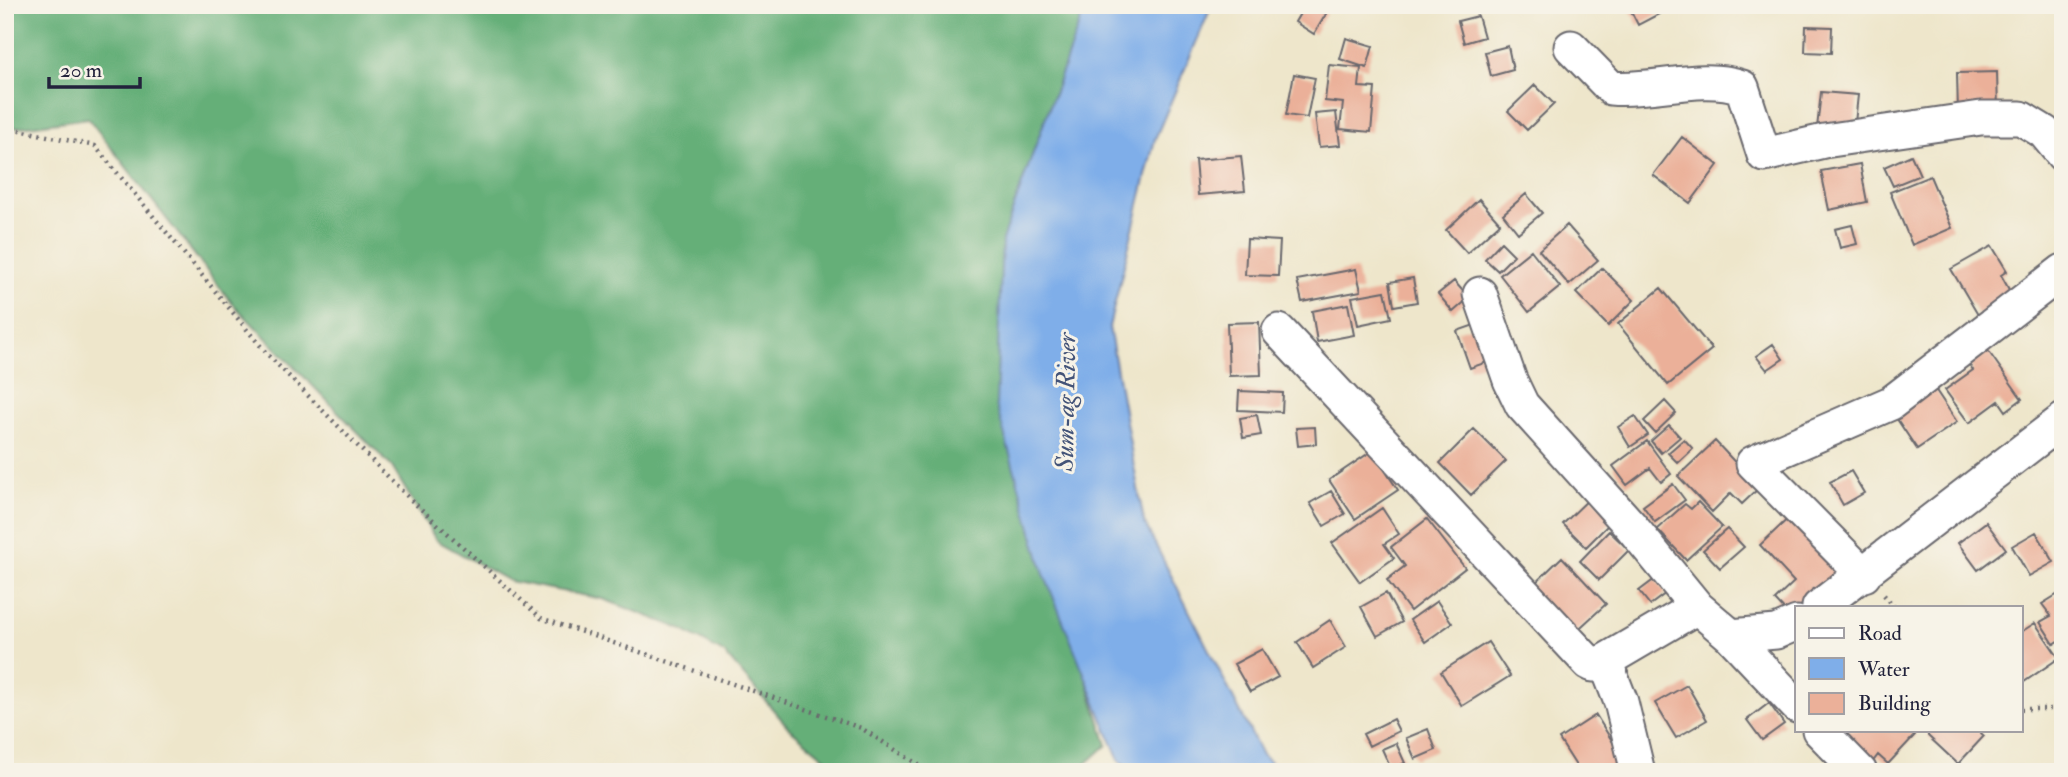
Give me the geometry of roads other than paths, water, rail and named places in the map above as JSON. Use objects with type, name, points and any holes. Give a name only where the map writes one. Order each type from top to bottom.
[{"type":"street","points":[[1571,47],[1611,88],[1702,84],[1742,88],[1763,155],[1824,141],[1967,120],[2021,118],[2044,132],[2063,155]]},
{"type":"street","points":[[1864,575],[1753,463],[1891,403],[2063,271]]},
{"type":"street","points":[[1480,294],[1510,380],[1522,405],[1630,525],[1697,607],[1731,636],[1795,704]]},
{"type":"street","points":[[1279,331],[1589,663],[1593,665],[1605,661],[1697,607]]},
{"type":"street","points":[[1820,606],[2063,420]]},
{"type":"street","points":[[1731,636],[1776,632],[1795,624]]},
{"type":"street","points":[[1605,661],[1621,702],[1638,772]]},
{"type":"street","points":[[1821,732],[1860,772]]},
{"type":"water","name":"Sum-ag River","points":[[1086,5],[1212,5],[1155,139],[1109,327],[1144,522],[1262,755],[1280,772],[1133,772],[1119,760],[1044,574],[996,405],[1002,240]]}]
